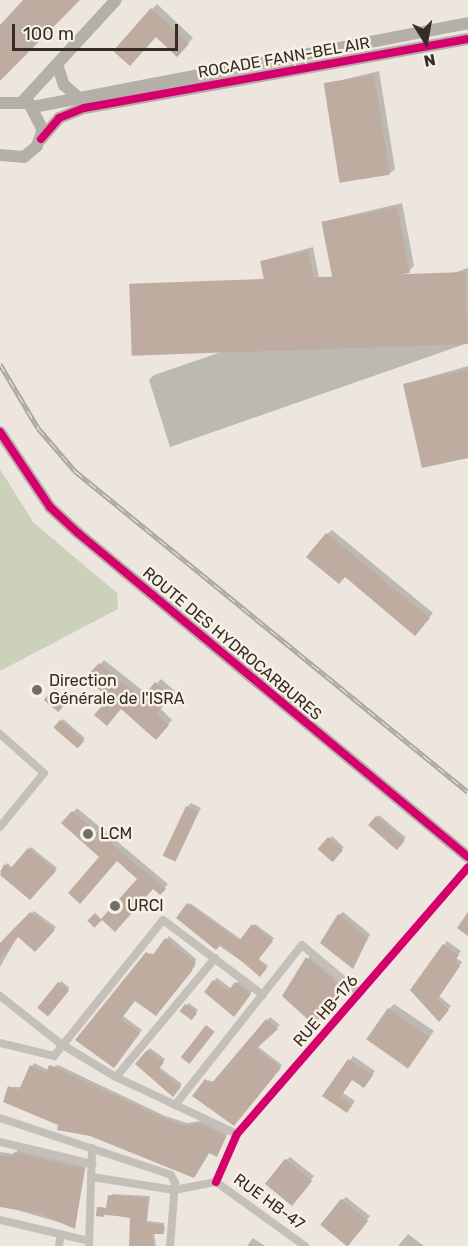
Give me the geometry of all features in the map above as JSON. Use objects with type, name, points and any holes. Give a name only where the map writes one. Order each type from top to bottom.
[{"type":"street","points":[[28,104],[57,64],[116,0]]},
{"type":"street","name":"ROCADE FANN-BEL AIR","points":[[103,99],[468,23]]},
{"type":"street","name":"ROCADE FANN-BEL AIR","points":[[103,99],[468,39]]},
{"type":"street","points":[[57,64],[64,85],[80,99]]},
{"type":"street","points":[[0,103],[28,104],[103,99]]},
{"type":"street","points":[[2,158],[24,157],[68,112],[103,99]]},
{"type":"street","points":[[28,104],[42,122],[41,139]]},
{"type":"street","name":"ROUTE DES HYDROCARBURES","points":[[0,432],[50,507],[78,533],[468,857]]},
{"type":"street","points":[[0,734],[44,773],[0,827]]},
{"type":"street","name":"RUE HB-176","points":[[216,1182],[237,1134],[468,867]]},
{"type":"street","points":[[0,1043],[48,1058],[163,920],[263,994]]},
{"type":"street","points":[[175,1106],[302,945],[359,993]]},
{"type":"street","points":[[116,1077],[215,958]]},
{"type":"street","points":[[0,996],[61,1044],[116,1077],[237,1134]]},
{"type":"street","points":[[0,1118],[171,1175],[174,1190],[170,1246]]},
{"type":"street","points":[[0,1142],[92,1164]]},
{"type":"street","points":[[0,1220],[61,1234],[89,1244],[92,1148]]},
{"type":"street","points":[[92,1177],[174,1190],[216,1182]]},
{"type":"street","name":"RUE HB-47","points":[[216,1182],[305,1246]]},
{"type":"street","points":[[59,1246],[61,1234]]},
{"type":"green space","points":[[0,469],[33,522],[117,593],[118,609],[0,671]]},
{"type":"building","points":[[23,0],[80,0],[0,81],[0,25]]},
{"type":"building","points":[[151,8],[189,44],[177,57],[156,37],[130,66],[113,51]]},
{"type":"building","points":[[374,75],[390,175],[339,183],[324,83]]},
{"type":"building","points":[[397,207],[410,273],[334,287],[321,222]]},
{"type":"building","points":[[308,251],[318,299],[270,309],[260,261]]},
{"type":"building","points":[[465,272],[468,344],[132,356],[129,284]]},
{"type":"building","points":[[468,369],[468,458],[422,468],[403,384]]},
{"type":"building","points":[[326,533],[430,618],[415,636],[345,577],[339,584],[306,557]]},
{"type":"building","points":[[99,663],[142,698],[155,682],[171,697],[156,714],[169,725],[156,740],[121,709],[107,726],[94,715],[109,698],[85,678]]},
{"type":"building","points":[[52,690],[67,702],[59,712],[44,700]]},
{"type":"building","points":[[60,720],[84,741],[78,749],[53,728]]},
{"type":"building","points":[[186,806],[199,812],[175,862],[163,856]]},
{"type":"building","points":[[72,811],[166,889],[160,895],[153,889],[115,932],[101,919],[137,879],[117,861],[80,904],[68,893],[99,857],[61,823]]},
{"type":"building","points":[[376,816],[405,841],[397,850],[368,825]]},
{"type":"building","points":[[328,837],[343,850],[333,862],[318,849]]},
{"type":"building","points":[[28,848],[56,871],[30,900],[0,875],[4,864],[10,869]]},
{"type":"building","points":[[187,903],[239,941],[252,924],[273,941],[258,960],[267,968],[260,977],[221,944],[216,950],[176,918]]},
{"type":"building","points":[[30,912],[55,930],[35,952],[18,937],[0,959],[0,943]]},
{"type":"building","points":[[468,912],[468,936],[457,928]]},
{"type":"building","points":[[95,913],[102,920],[94,928],[87,921]]},
{"type":"building","points":[[338,914],[368,938],[353,969],[320,943]]},
{"type":"building","points":[[165,938],[194,962],[192,971],[156,1016],[135,1001],[121,1019],[140,1033],[114,1068],[75,1040],[146,952],[152,956]]},
{"type":"building","points":[[443,944],[459,955],[454,962],[460,966],[437,1000],[449,1010],[439,1022],[410,990]]},
{"type":"building","points":[[306,957],[334,980],[338,995],[314,1025],[282,996]]},
{"type":"building","points":[[213,980],[228,991],[235,982],[251,994],[234,1017],[204,992]]},
{"type":"building","points":[[58,982],[69,991],[48,1016],[37,1008]]},
{"type":"building","points":[[185,1004],[197,1013],[192,1020],[180,1011]]},
{"type":"building","points":[[388,1008],[430,1037],[408,1068],[366,1039]]},
{"type":"building","points":[[266,1019],[278,1029],[256,1049],[281,1068],[234,1126],[192,1096],[205,1079],[211,1084]]},
{"type":"building","points":[[206,1025],[215,1032],[189,1064],[181,1057]]},
{"type":"building","points":[[147,1050],[164,1062],[158,1070],[181,1087],[173,1097],[135,1064]]},
{"type":"building","points":[[348,1059],[373,1075],[364,1088],[352,1080],[340,1097],[352,1105],[347,1113],[322,1096]]},
{"type":"building","points":[[30,1065],[46,1073],[49,1065],[55,1067],[162,1118],[184,1126],[198,1123],[226,1136],[217,1157],[209,1153],[194,1178],[90,1136],[57,1130],[58,1125],[3,1102],[8,1086],[19,1090]]},
{"type":"building","points":[[14,1152],[84,1169],[75,1229],[41,1214],[0,1207],[0,1155],[13,1157]]},
{"type":"building","points":[[285,1159],[312,1181],[292,1206],[265,1184]]},
{"type":"building","points":[[108,1195],[148,1198],[146,1223],[163,1225],[164,1234],[152,1234],[154,1246],[129,1246],[130,1218],[105,1214]]},
{"type":"building","points":[[341,1199],[368,1221],[348,1246],[320,1225]]},
{"type":"building","points":[[97,1207],[105,1208],[104,1217],[96,1216]]},
{"type":"railway","points":[[0,364],[38,428],[75,471],[468,792]]},
{"type":"cycle path","points":[[41,139],[59,118],[84,108],[468,39]]},
{"type":"cycle path","points":[[0,432],[50,507],[78,533],[468,857]]},
{"type":"cycle path","points":[[216,1182],[237,1134],[468,867]]},
{"type":"place","name":"Direction Générale de l'ISRA","points":[[37,690]]},
{"type":"place","name":"LCM","points":[[88,834]]},
{"type":"place","name":"URCI","points":[[115,906]]}]
